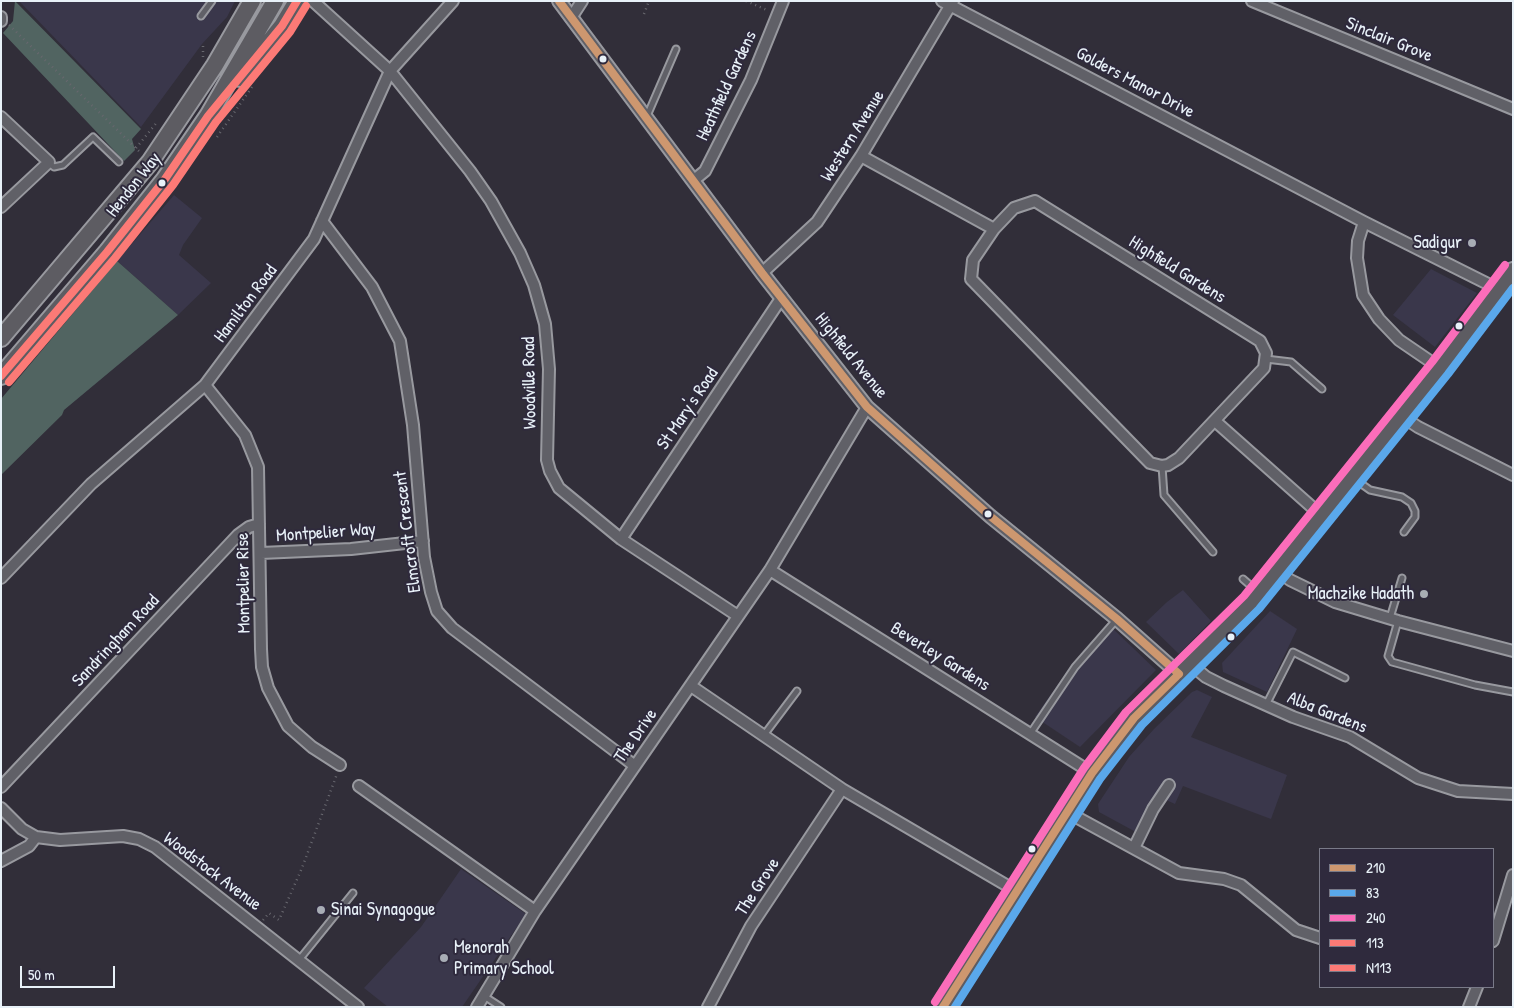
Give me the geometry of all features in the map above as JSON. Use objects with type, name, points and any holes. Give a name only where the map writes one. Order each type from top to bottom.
[{"type":"main road","name":"Hendon Way","points":[[1,338],[150,162],[215,65],[252,1]]},
{"type":"main road","name":"Hendon Way","points":[[1,376],[112,245],[164,179],[208,116],[275,1]]},
{"type":"main road","points":[[208,116],[282,26],[297,1]]},
{"type":"main road","points":[[943,1007],[1092,773],[1134,718],[1224,633],[1259,594],[1353,478],[1400,415],[1440,368],[1513,271]]},
{"type":"street","name":"Woodville Road","points":[[313,1],[390,71],[470,171],[491,201],[520,253],[537,294],[548,348],[548,460],[550,471],[566,495],[621,538],[738,616]]},
{"type":"street","name":"Hamilton Road","points":[[1,578],[91,484],[205,385],[314,239],[390,71],[453,1]]},
{"type":"street","name":"Highfield Avenue","points":[[559,1],[647,116],[762,273],[867,407],[990,516],[1117,619],[1185,669]]},
{"type":"street","points":[[571,18],[582,1]]},
{"type":"street","name":"Heathfield Gardens","points":[[694,180],[705,171],[751,80],[783,1]]},
{"type":"street","name":"Golders Manor Drive","points":[[942,1],[953,3],[1364,222],[1500,290]]},
{"type":"street","name":"Sinclair Grove","points":[[1252,1],[1513,109]]},
{"type":"street","name":"Western Avenue","points":[[762,273],[817,222],[861,156],[953,3]]},
{"type":"street","points":[[1,117],[48,162],[1,207]]},
{"type":"street","points":[[861,156],[994,229]]},
{"type":"street","name":"Highfield Gardens","points":[[1162,466],[1144,458],[971,279],[973,260],[994,229],[1014,208],[1035,201],[1254,338],[1263,347],[1266,359]]},
{"type":"street","name":"Elmcroft Crescent","points":[[322,221],[372,287],[400,340],[413,425],[423,541],[431,592],[443,620],[634,766]]},
{"type":"street","points":[[1364,222],[1358,241],[1357,258],[1358,276],[1367,303],[1379,320],[1398,340],[1440,368]]},
{"type":"street","name":"St Mary's Road","points":[[621,538],[782,297]]},
{"type":"street","points":[[1162,466],[1168,465],[1179,458],[1216,421],[1260,374],[1266,359]]},
{"type":"street","name":"Montpelier Rise","points":[[205,385],[245,435],[253,450],[260,479],[261,650],[262,667],[268,688],[288,726],[312,747],[340,765]]},
{"type":"street","name":"The Drive","points":[[477,1007],[535,911],[770,570],[867,407]]},
{"type":"street","points":[[1400,415],[1418,427],[1513,475]]},
{"type":"street","points":[[1216,421],[1322,516]]},
{"type":"street","name":"Sandringham Road","points":[[1,787],[238,535],[249,527],[259,524]]},
{"type":"street","name":"Montpelier Way","points":[[261,553],[351,549],[423,541]]},
{"type":"street","name":"Beverley Gardens","points":[[770,570],[1092,773]]},
{"type":"street","points":[[1278,571],[1290,580],[1335,602],[1394,620],[1513,651]]},
{"type":"street","name":"Alba Gardens","points":[[1185,669],[1266,705],[1350,737],[1394,765],[1441,787],[1477,794],[1513,794]]},
{"type":"street","points":[[691,686],[842,788],[1018,892]]},
{"type":"street","points":[[1134,848],[1153,809],[1169,785]]},
{"type":"street","points":[[359,786],[535,911]]},
{"type":"street","name":"The Grove","points":[[708,1007],[751,926],[842,788]]},
{"type":"street","name":"Woodstock Avenue","points":[[1,808],[22,829],[36,837],[60,840],[108,836],[138,839],[155,847],[358,1007]]},
{"type":"street","points":[[1067,812],[1179,873],[1224,879],[1241,885],[1296,930],[1319,938]]},
{"type":"street","points":[[1,861],[29,846],[36,837]]},
{"type":"street","points":[[1494,939],[1513,875]]},
{"type":"street","points":[[1470,1007],[1475,988]]},
{"type":"lane","points":[[201,16],[212,1]]},
{"type":"lane","points":[[647,116],[676,49]]},
{"type":"lane","points":[[48,162],[54,167],[63,165],[93,136],[119,162]]},
{"type":"lane","points":[[1266,359],[1291,362],[1322,389]]},
{"type":"lane","points":[[1162,466],[1164,495],[1213,552]]},
{"type":"lane","points":[[1353,478],[1370,490],[1402,498],[1411,503],[1416,511],[1404,532]]},
{"type":"lane","points":[[1402,578],[1388,656],[1392,662],[1474,685],[1513,692]]},
{"type":"lane","points":[[1243,579],[1259,594]]},
{"type":"lane","points":[[1030,734],[1074,667],[1117,619]]},
{"type":"lane","points":[[1266,705],[1293,652],[1345,678]]},
{"type":"lane","points":[[764,735],[797,691]]},
{"type":"lane","points":[[295,958],[353,893]]},
{"type":"lane","points":[[484,996],[501,1007]]},
{"type":"path","points":[[644,14],[649,1]]},
{"type":"path","points":[[746,1],[778,14]]},
{"type":"path","points":[[2,19],[150,162]]},
{"type":"path","points":[[203,46],[203,58]]},
{"type":"path","points":[[217,137],[238,108]]},
{"type":"path","points":[[136,148],[149,134]]},
{"type":"path","points":[[256,926],[269,913],[279,920],[302,868],[334,781]]},
{"type":"shaded area","points":[[15,1],[141,129],[132,139],[135,150],[124,161],[3,33],[13,21]]},
{"type":"shaded area","points":[[19,1],[235,1],[227,17],[202,44],[141,127]]},
{"type":"shaded area","points":[[174,195],[202,218],[183,245],[179,255],[211,283],[178,315],[117,261]]},
{"type":"shaded area","points":[[117,261],[178,315],[64,410],[62,415],[1,475],[1,399]]},
{"type":"shaded area","points":[[1431,269],[1477,293],[1435,347],[1393,315]]},
{"type":"shaded area","points":[[1183,590],[1211,621],[1179,654],[1146,622]]},
{"type":"shaded area","points":[[1270,611],[1297,629],[1267,692],[1223,672],[1222,663]]},
{"type":"shaded area","points":[[1108,624],[1156,670],[1080,747],[1035,717],[1073,663]]},
{"type":"shaded area","points":[[1197,690],[1212,697],[1191,737],[1287,775],[1271,819],[1183,786],[1175,804],[1164,799],[1156,811],[1145,837],[1099,812],[1098,804],[1129,757],[1154,729],[1192,692]]},
{"type":"shaded area","name":"Menorah Primary School","points":[[461,869],[526,914],[462,1007],[388,1007],[364,988],[421,927]]},
{"type":"transit line","name":"113","points":[[1,376],[107,252],[165,179],[208,116],[282,26],[297,1]]},
{"type":"transit line","name":"210","points":[[559,1],[762,273],[867,407],[990,516],[1117,619],[1179,674]]},
{"type":"transit line","name":"N113","points":[[9,382],[115,258],[173,185],[216,122],[290,32],[306,6]]},
{"type":"transit line","name":"240","points":[[935,1002],[1084,768],[1126,712],[1244,596],[1432,362],[1505,265]]},
{"type":"transit line","name":"83","points":[[955,1007],[1100,779],[1142,725],[1259,609],[1448,374],[1513,288]]},
{"type":"transit line","name":"210","points":[[943,1007],[1092,773],[1134,718],[1179,674]]},
{"type":"place","name":"Sadigur","points":[[1472,243]]},
{"type":"place","name":"Machzike Hadath","points":[[1424,594]]},
{"type":"place","name":"Sinai Synagogue","points":[[321,910]]},
{"type":"place","name":"Menorah Primary School","points":[[444,958]]}]
